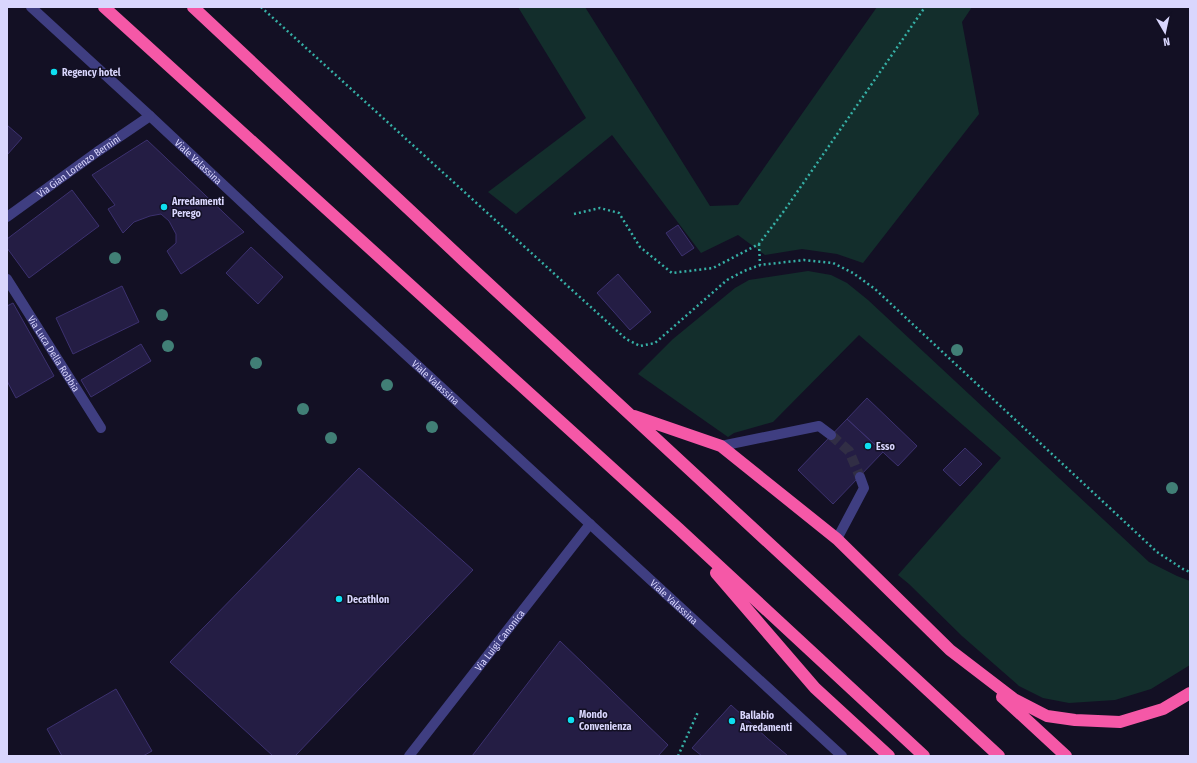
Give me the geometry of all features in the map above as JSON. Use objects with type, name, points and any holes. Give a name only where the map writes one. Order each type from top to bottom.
[{"type":"highway","points":[[104,7],[679,529],[924,756]]},
{"type":"highway","points":[[193,7],[629,414],[999,756]]},
{"type":"highway","points":[[629,414],[722,446],[837,539],[950,650],[1066,756]]},
{"type":"highway","points":[[679,529],[815,688],[889,756]]},
{"type":"highway","points":[[950,650],[1014,699],[1047,716],[1075,720],[1120,722],[1163,709],[1190,693]]},
{"type":"street","name":"Viale Valassina","points":[[31,7],[150,116],[333,288],[842,756]]},
{"type":"street","name":"Via Gian Lorenzo Bernini","points":[[7,217],[150,116]]},
{"type":"street","name":"Via Luca Della Robbia","points":[[7,279],[100,428]]},
{"type":"street","points":[[722,446],[819,426],[831,435]]},
{"type":"street","points":[[837,539],[864,488],[860,477]]},
{"type":"street","name":"Via Luigi Canonica","points":[[409,756],[590,524]]},
{"type":"path","points":[[261,7],[626,339],[640,346],[655,343],[728,280],[744,271],[760,266],[804,260],[833,263],[853,272],[875,289],[1157,552],[1183,570],[1190,572]]},
{"type":"path","points":[[574,214],[600,208],[619,213],[640,247],[672,273],[713,268],[759,244],[784,211],[925,7]]},
{"type":"path","points":[[759,244],[760,266]]},
{"type":"path","points":[[678,756],[698,712]]},
{"type":"green space","points":[[518,7],[585,7],[710,206],[738,205],[877,7],[972,7],[962,22],[979,114],[863,263],[837,254],[802,249],[765,255],[738,235],[701,253],[612,135],[516,214],[488,192],[586,118]]},
{"type":"green space","points":[[808,271],[831,275],[847,283],[868,300],[1149,562],[1190,581],[1190,665],[1151,689],[1115,700],[1069,703],[1043,698],[1019,686],[962,636],[898,575],[1001,458],[859,335],[773,422],[734,433],[728,437],[638,374],[673,339],[735,288],[749,280]]},
{"type":"building","points":[[7,125],[22,138],[7,155]]},
{"type":"building","name":"Arredamenti Perego","points":[[147,140],[244,232],[181,274],[167,251],[176,243],[176,234],[169,221],[161,214],[150,216],[134,222],[123,233],[108,209],[115,205],[92,175]]},
{"type":"building","points":[[72,190],[99,226],[29,278],[7,248],[7,239]]},
{"type":"building","points":[[678,225],[694,248],[682,256],[666,233]]},
{"type":"building","points":[[251,247],[283,277],[258,304],[226,273]]},
{"type":"building","points":[[618,274],[651,312],[630,330],[597,293]]},
{"type":"building","points":[[122,286],[139,322],[73,354],[56,318]]},
{"type":"building","points":[[13,303],[54,376],[16,398],[7,381],[7,306]]},
{"type":"building","points":[[141,344],[151,361],[91,397],[81,380]]},
{"type":"building","points":[[867,398],[917,446],[898,466],[847,419]]},
{"type":"building","points":[[847,419],[883,452],[833,504],[798,470]]},
{"type":"building","points":[[965,448],[982,464],[960,486],[943,470]]},
{"type":"building","name":"Decathlon","points":[[359,468],[473,570],[295,756],[273,756],[170,662]]},
{"type":"building","name":"Mondo Convenienza","points":[[560,641],[668,745],[658,756],[472,756]]},
{"type":"building","points":[[116,689],[152,751],[143,756],[62,756],[47,729]]},
{"type":"building","name":"Ballabio Arredamenti","points":[[731,705],[788,756],[702,756],[692,748]]},
{"type":"tunnel","points":[[831,435],[849,451],[860,477]]},
{"type":"place","name":"Regency hotel","points":[[54,72]]},
{"type":"place","name":"Arredamenti Perego","points":[[164,207]]},
{"type":"place","name":"Esso","points":[[868,446]]},
{"type":"place","name":"Decathlon","points":[[339,599]]},
{"type":"place","name":"Mondo Convenienza","points":[[571,720]]},
{"type":"place","name":"Ballabio Arredamenti","points":[[732,721]]}]
